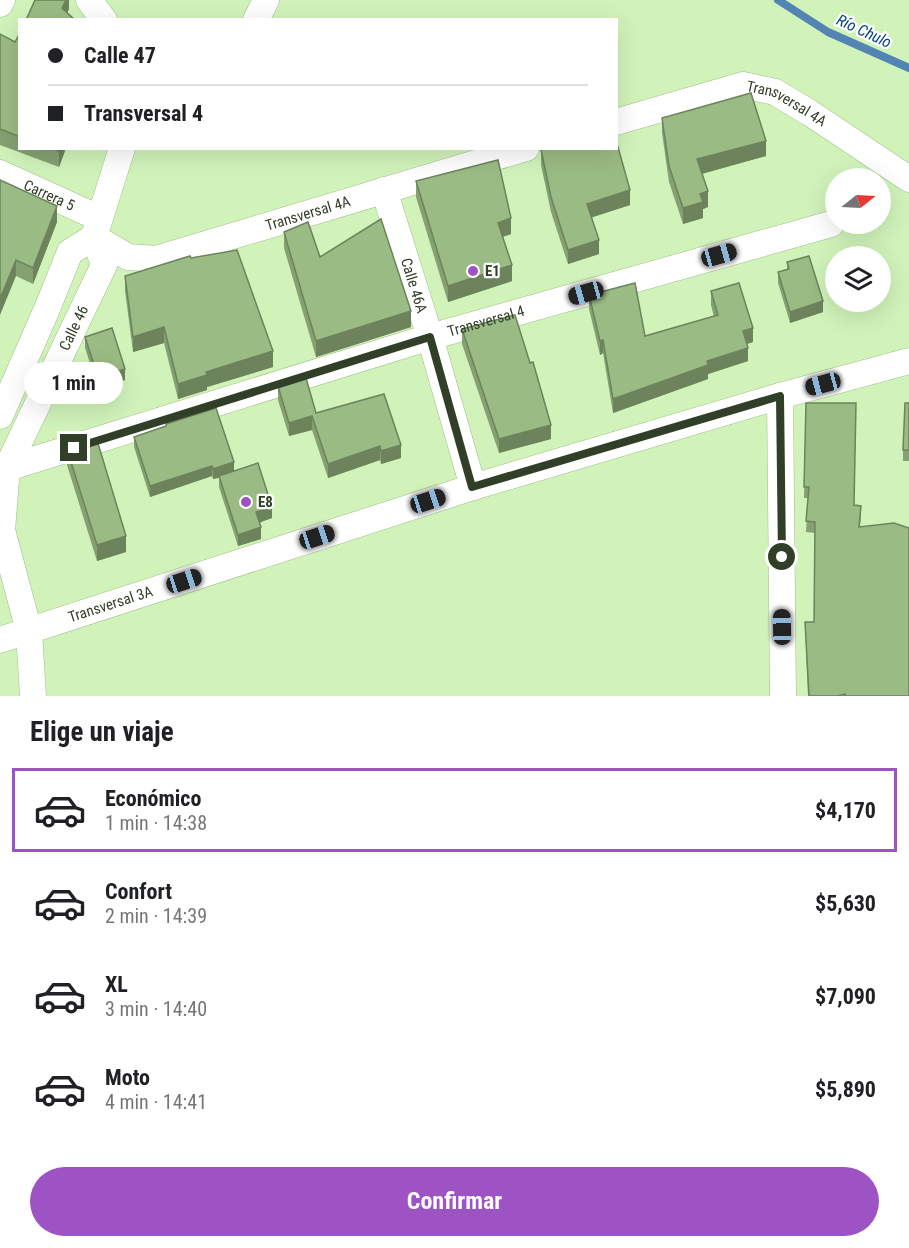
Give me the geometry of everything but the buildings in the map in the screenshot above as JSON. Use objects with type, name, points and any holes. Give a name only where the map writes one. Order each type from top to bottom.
[{"type":"street","points":[[0,4],[2,0]]},
{"type":"street","points":[[89,0],[102,18]]},
{"type":"street","points":[[257,18],[266,0]]},
{"type":"street","name":"Transversal 4A","points":[[618,121],[743,85],[775,92],[909,178]]},
{"type":"street","points":[[96,228],[121,150]]},
{"type":"street","name":"Transversal 4A","points":[[96,228],[128,257],[156,259],[519,150]]},
{"type":"street","name":"Carrera 5","points":[[0,173],[96,228]]},
{"type":"street","name":"Calle 46A","points":[[384,190],[430,337],[472,487]]},
{"type":"street","name":"Transversal 4","points":[[8,468],[430,337],[825,226]]},
{"type":"street","name":"Calle 46","points":[[0,416],[70,252],[96,228]]},
{"type":"street","name":"Calle 46","points":[[33,696],[29,631],[2,530],[8,468],[104,265],[96,228]]},
{"type":"street","name":"Transversal 3A","points":[[0,640],[472,487],[909,360]]},
{"type":"street","points":[[780,396],[783,696]]},
{"type":"waterway","name":"Río Chulo","points":[[778,0],[828,32],[909,68]]},
{"type":"place","name":"E1","points":[[473,271]]},
{"type":"place","name":"E8","points":[[246,502]]},
{"type":"route","points":[[74,448],[430,337],[472,487],[780,396],[782,557]]}]
